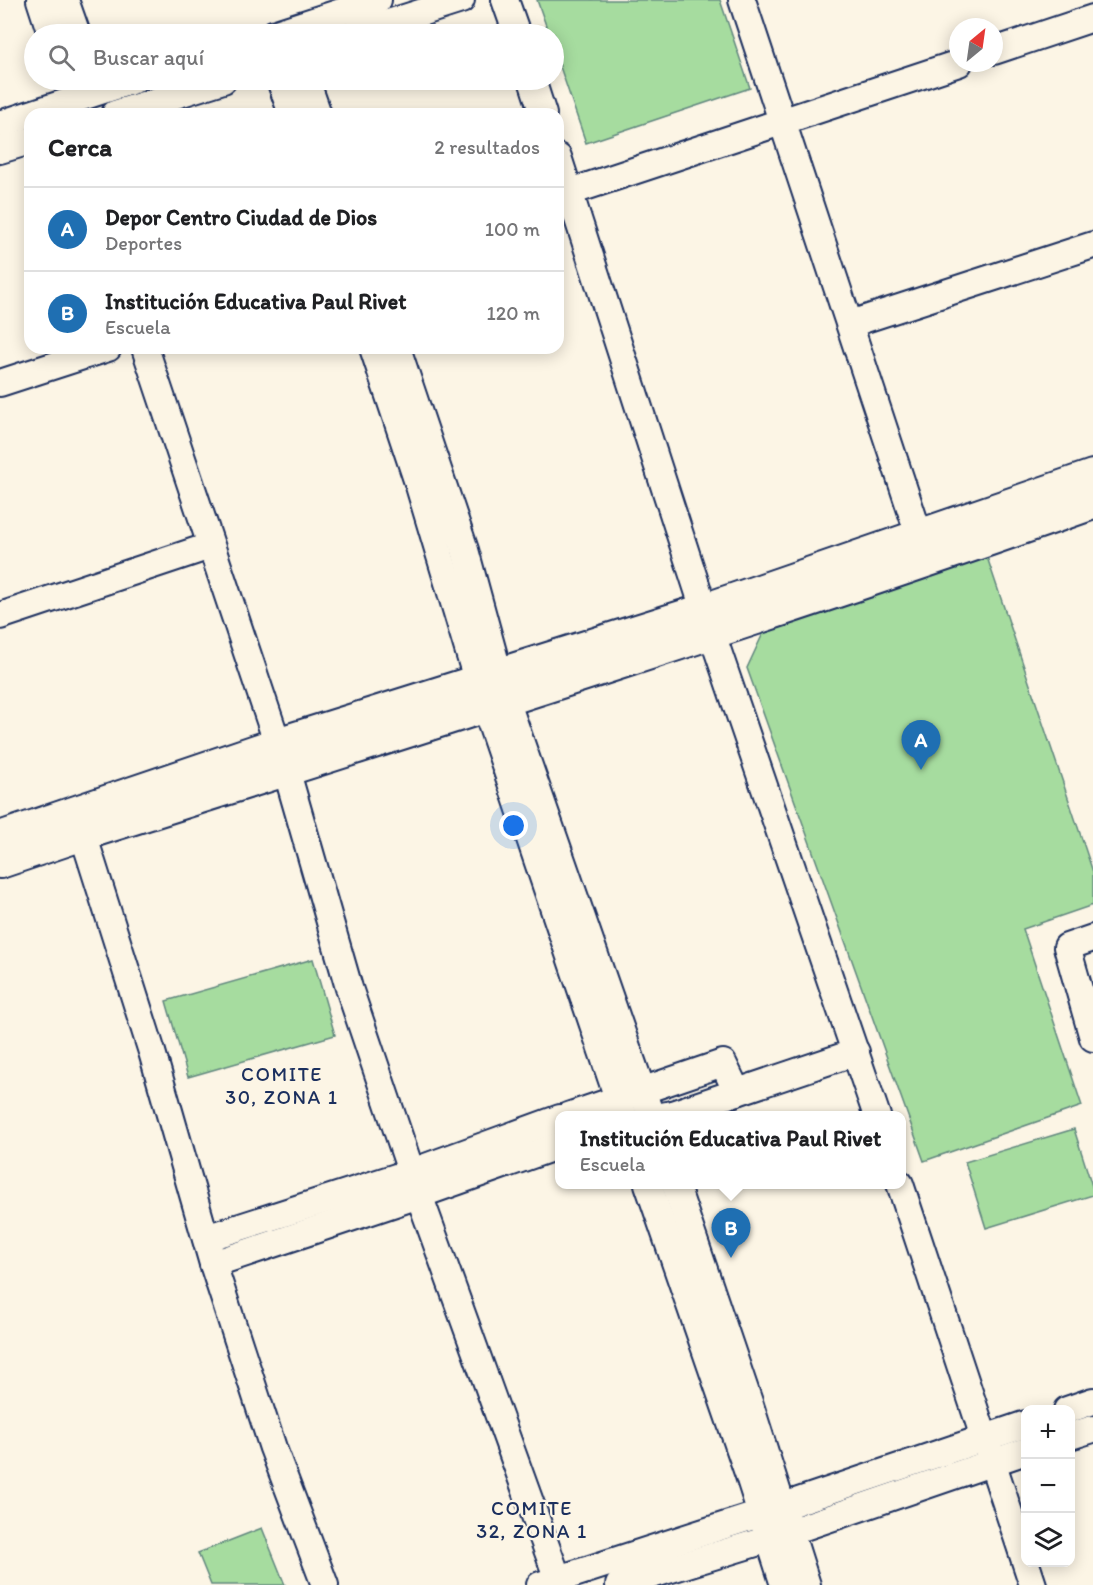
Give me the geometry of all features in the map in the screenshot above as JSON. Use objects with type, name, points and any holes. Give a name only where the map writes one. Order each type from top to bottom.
[{"type":"street","points":[[40,0],[48,24]]},
{"type":"street","points":[[65,0],[73,24]]},
{"type":"street","points":[[354,19],[378,0]]},
{"type":"street","points":[[329,24],[461,0]]},
{"type":"street","points":[[505,0],[513,24]]},
{"type":"street","points":[[742,0],[923,548]]},
{"type":"street","points":[[1003,48],[1093,18]]},
{"type":"street","points":[[570,192],[949,66]]},
{"type":"street","points":[[49,108],[103,90]]},
{"type":"street","points":[[134,108],[191,90]]},
{"type":"street","points":[[284,90],[290,108]]},
{"type":"street","points":[[310,90],[316,108]]},
{"type":"street","points":[[535,90],[541,108]]},
{"type":"street","points":[[0,124],[24,116]]},
{"type":"street","points":[[0,150],[24,143]]},
{"type":"street","points":[[564,174],[708,622],[875,1111]]},
{"type":"street","points":[[850,324],[1093,245]]},
{"type":"street","points":[[0,383],[89,354]]},
{"type":"street","points":[[147,354],[282,757],[348,988],[553,1583],[1021,1426]]},
{"type":"street","points":[[376,354],[419,486],[492,690],[649,1111]]},
{"type":"street","points":[[399,354],[465,550],[492,690],[621,1107]]},
{"type":"street","points":[[0,838],[282,757],[708,622],[923,548],[1093,476]]},
{"type":"street","points":[[923,548],[1093,503]]},
{"type":"street","points":[[0,616],[210,546]]},
{"type":"street","points":[[0,862],[83,834],[282,757]]},
{"type":"street","points":[[83,834],[152,1052],[213,1264],[273,1448],[325,1585]]},
{"type":"street","points":[[1093,938],[1067,947],[1083,971],[1093,1038]]},
{"type":"street","points":[[677,1111],[856,1052]]},
{"type":"street","points":[[597,1111],[621,1107],[642,1090],[723,1063],[737,1092]]},
{"type":"street","points":[[213,1264],[416,1184],[555,1120]]},
{"type":"street","points":[[206,1238],[555,1146]]},
{"type":"street","points":[[649,1189],[748,1473],[771,1510]]},
{"type":"street","points":[[676,1189],[750,1405],[771,1510],[779,1535],[807,1585]]},
{"type":"street","points":[[901,1189],[1033,1585]]},
{"type":"street","points":[[1075,1407],[1093,1401]]},
{"type":"street","points":[[1075,1435],[1093,1429]]},
{"type":"street","points":[[619,1585],[779,1535],[1021,1453]]},
{"type":"street","points":[[779,1535],[784,1585]]},
{"type":"green space","points":[[537,0],[720,0],[750,88],[586,143],[564,78],[564,24],[545,24]]},
{"type":"green space","points":[[987,557],[1093,872],[1093,905],[1023,929],[1082,1106],[924,1161],[747,668],[766,627]]},
{"type":"green space","points":[[313,959],[335,1035],[188,1077],[166,1001]]},
{"type":"green space","points":[[1074,1129],[1093,1195],[986,1228],[965,1162]]},
{"type":"green space","points":[[262,1528],[285,1585],[211,1585],[198,1553]]},
{"type":"place","name":"Depor Centro Ciudad de Dios","points":[[921,770]]},
{"type":"place","name":"Institución Educativa Paul Rivet","points":[[731,1258]]},
{"type":"district","name":"COMITE 30, ZONA 1","points":[[282,1086]]},
{"type":"district","name":"COMITE 32, ZONA 1","points":[[532,1520]]}]
